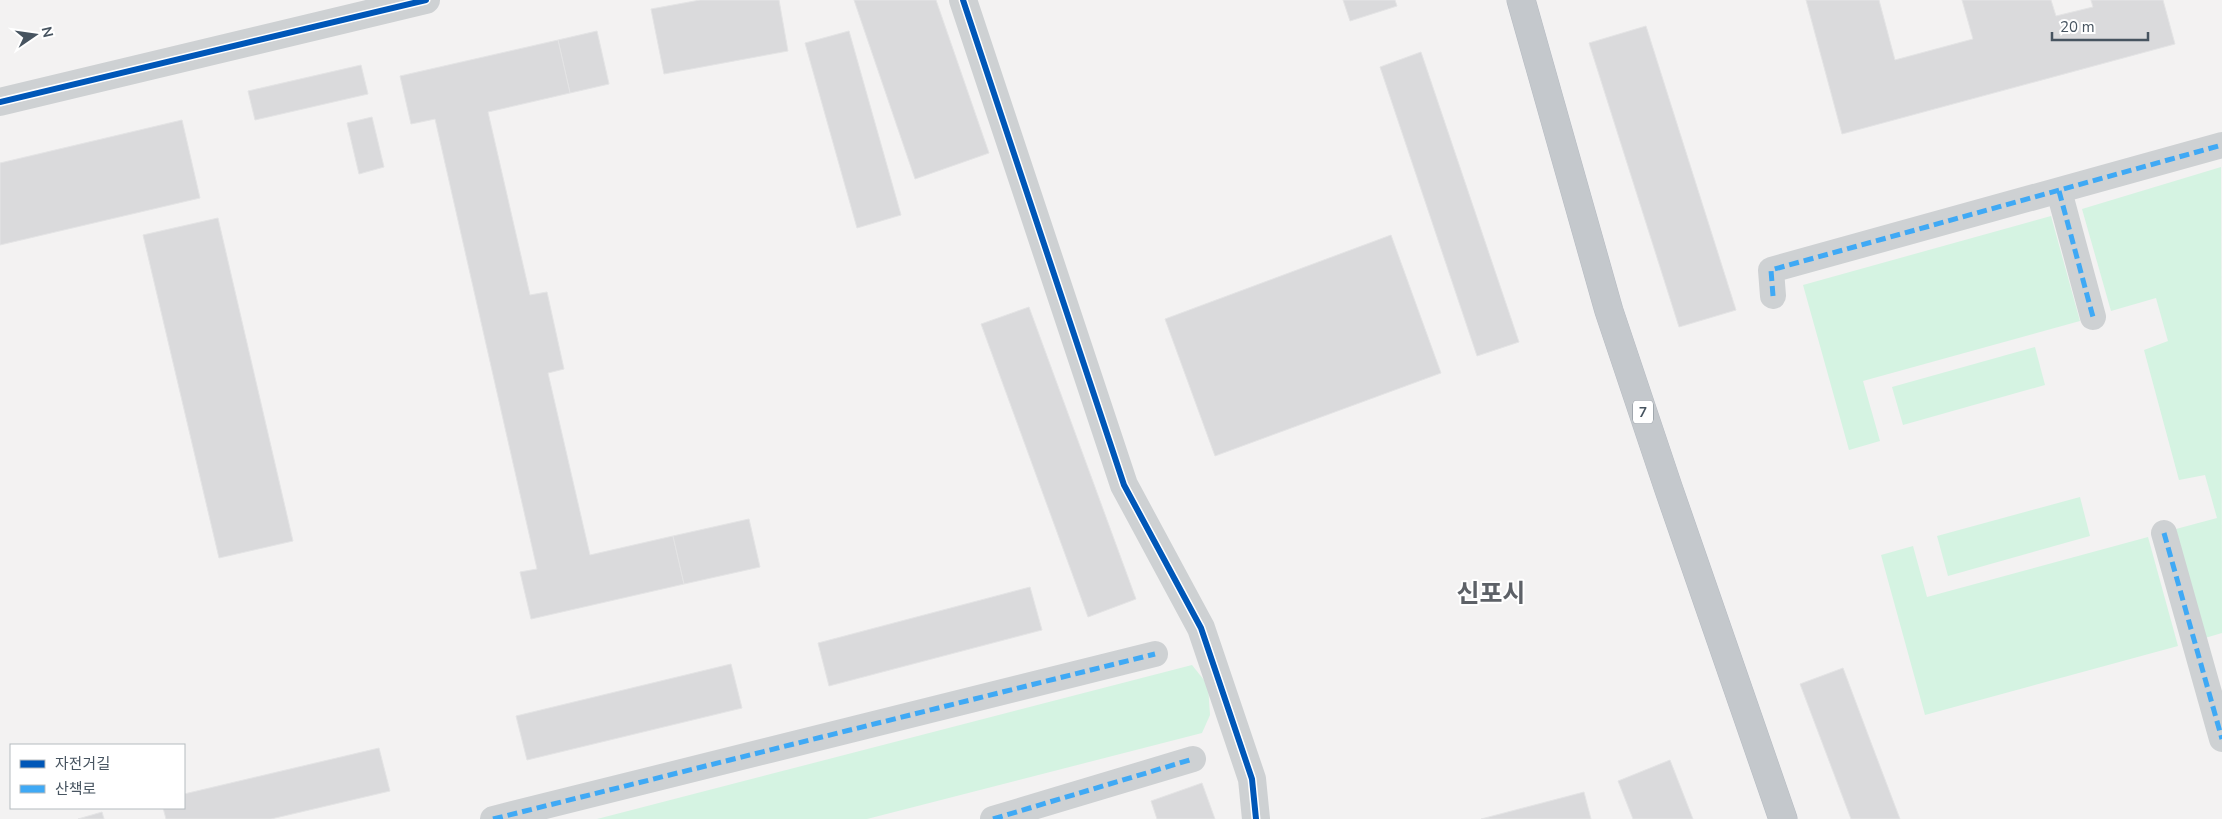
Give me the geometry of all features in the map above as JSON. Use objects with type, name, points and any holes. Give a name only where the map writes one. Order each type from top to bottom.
[{"type":"highway","name":"7","points":[[1521,0],[1609,311],[1783,819]]},
{"type":"street","points":[[0,102],[426,0]]},
{"type":"street","points":[[963,0],[1124,485],[1201,628],[1252,779],[1256,819]]},
{"type":"street","points":[[1773,296],[1771,270],[2222,145]]},
{"type":"street","points":[[2058,191],[2093,317]]},
{"type":"street","points":[[2164,532],[2222,739]]},
{"type":"street","points":[[493,819],[1155,654]]},
{"type":"street","points":[[993,819],[1193,759]]},
{"type":"green space","points":[[2221,167],[2222,633],[2205,638],[2176,529],[2217,518],[2205,475],[2179,480],[2144,350],[2168,341],[2156,298],[2111,311],[2082,209]]},
{"type":"green space","points":[[2051,216],[2080,321],[1863,381],[1880,441],[1849,450],[1803,285]]},
{"type":"green space","points":[[2035,347],[2045,385],[1903,425],[1892,387]]},
{"type":"green space","points":[[2080,497],[2090,536],[1948,576],[1937,536]]},
{"type":"green space","points":[[2148,537],[2178,646],[1925,715],[1881,555],[1913,546],[1927,597]]},
{"type":"green space","points":[[1192,665],[1208,685],[1210,715],[1202,733],[867,819],[597,819]]},
{"type":"building","points":[[700,0],[779,0],[788,51],[664,74],[651,9]]},
{"type":"building","points":[[854,0],[936,0],[989,153],[915,179]]},
{"type":"building","points":[[1343,0],[1395,0],[1397,6],[1350,21]]},
{"type":"building","points":[[1806,0],[1879,0],[1895,60],[1973,39],[1962,0],[2051,0],[2056,16],[2093,7],[2091,0],[2163,0],[2175,44],[1842,134]]},
{"type":"building","points":[[1646,26],[1736,310],[1679,327],[1589,43]]},
{"type":"building","points":[[597,31],[609,84],[570,93],[558,40]]},
{"type":"building","points":[[849,31],[901,215],[857,228],[805,43]]},
{"type":"building","points":[[558,40],[570,93],[488,112],[530,295],[547,292],[564,369],[548,373],[590,555],[673,536],[684,584],[531,619],[520,572],[537,569],[435,119],[411,124],[400,76]]},
{"type":"building","points":[[1421,52],[1519,342],[1477,356],[1380,67]]},
{"type":"building","points":[[361,65],[368,94],[255,120],[248,91]]},
{"type":"building","points":[[372,117],[384,167],[359,174],[347,123]]},
{"type":"building","points":[[182,120],[200,198],[0,245],[0,163]]},
{"type":"building","points":[[218,218],[293,541],[219,558],[143,235]]},
{"type":"building","points":[[1391,235],[1441,373],[1215,456],[1165,319]]},
{"type":"building","points":[[1029,307],[1136,599],[1088,617],[981,324]]},
{"type":"building","points":[[749,519],[760,567],[684,584],[673,536]]},
{"type":"building","points":[[1030,587],[1042,630],[829,686],[818,643]]},
{"type":"building","points":[[731,664],[742,708],[527,760],[516,716]]},
{"type":"building","points":[[1843,668],[1900,819],[1851,819],[1800,684]]},
{"type":"building","points":[[379,748],[390,791],[271,819],[166,819],[163,809],[185,809],[185,794]]},
{"type":"building","points":[[1670,760],[1693,819],[1633,819],[1618,781]]},
{"type":"building","points":[[1202,783],[1215,819],[1157,819],[1151,801]]},
{"type":"building","points":[[1584,792],[1591,819],[1481,819]]},
{"type":"building","points":[[102,812],[104,819],[78,819]]},
{"type":"marked path","points":[[1773,296],[1771,270],[2222,145]]},
{"type":"marked path","points":[[2059,191],[2093,317]]},
{"type":"marked path","points":[[2164,533],[2222,739]]},
{"type":"marked path","points":[[493,819],[1155,654]]},
{"type":"marked path","points":[[993,819],[1193,759]]},
{"type":"cycle path","points":[[0,102],[426,0]]},
{"type":"cycle path","points":[[963,0],[1124,485],[1201,628],[1252,779],[1256,819]]},
{"type":"district","name":"신포시","points":[[1491,594]]}]
